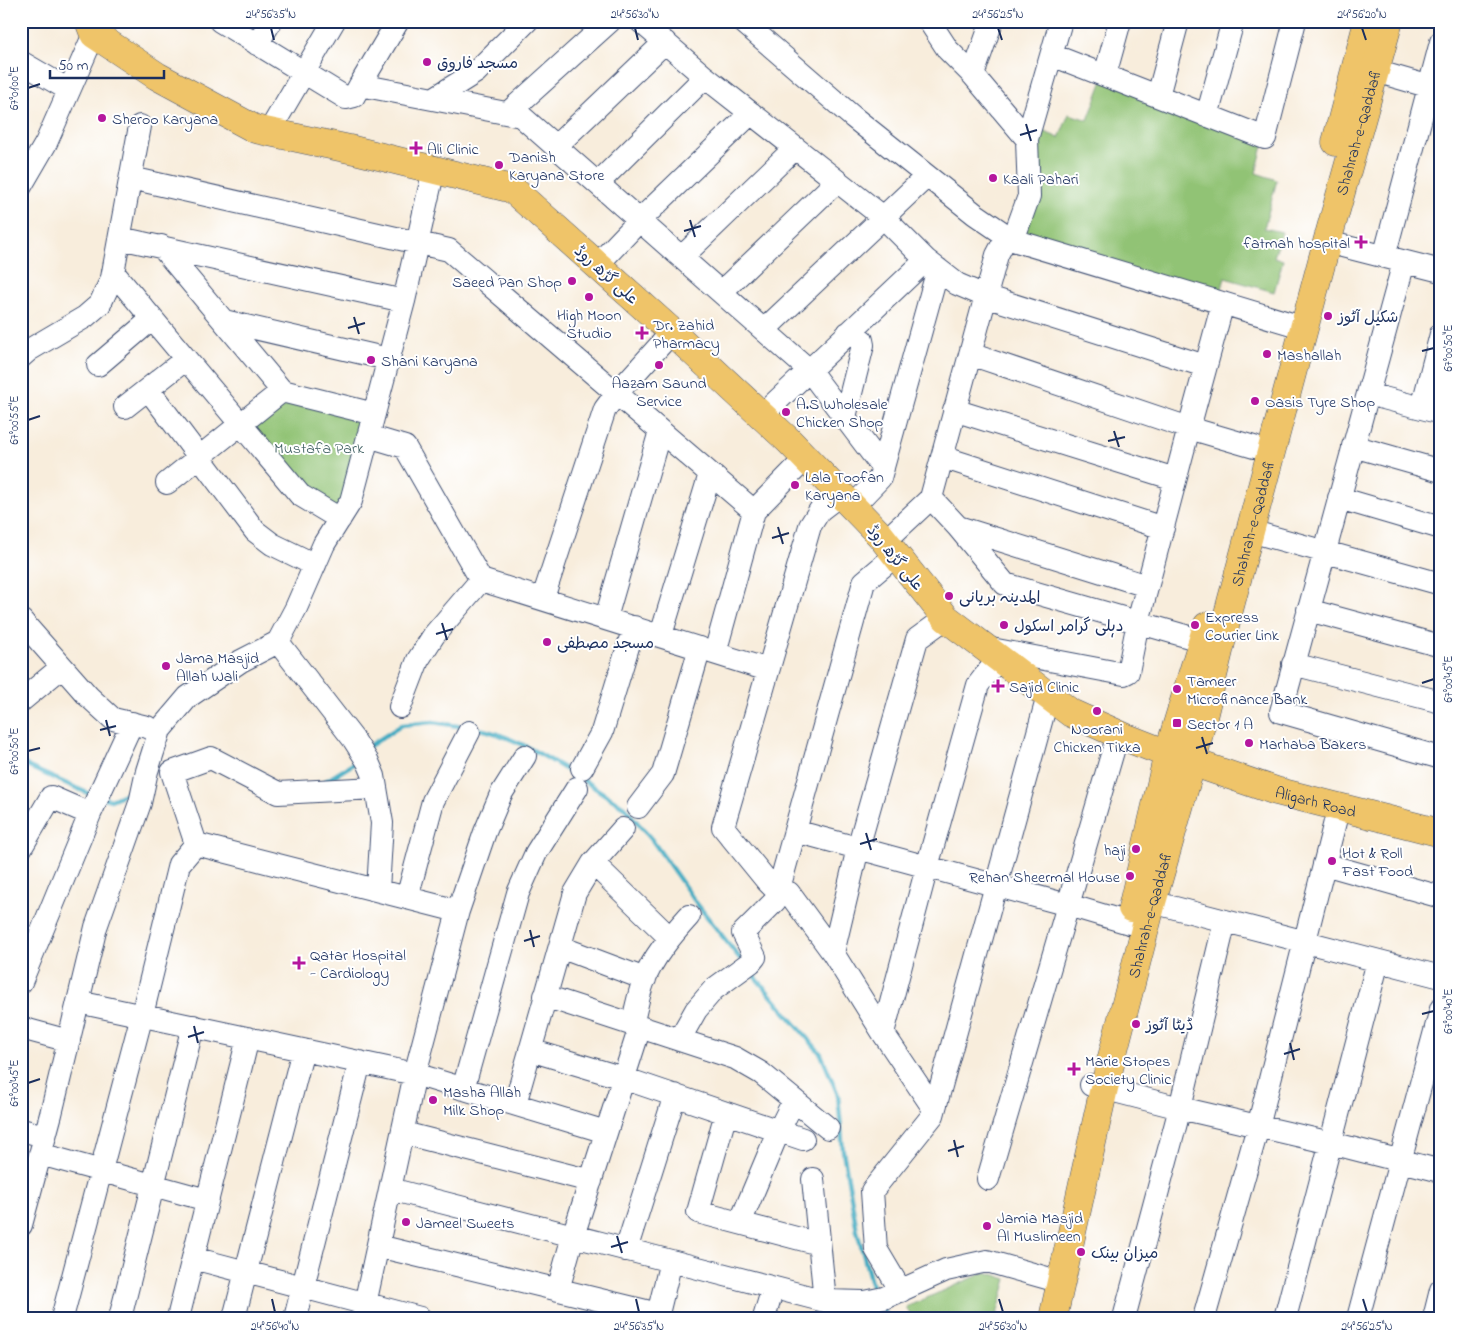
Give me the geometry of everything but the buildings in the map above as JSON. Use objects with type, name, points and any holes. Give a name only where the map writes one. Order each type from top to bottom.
[{"type":"main road","name":"Shahrah-e-Qaddafi","points":[[1052,1318],[1053,1280],[1097,1087],[1129,923],[1180,758],[1224,628],[1250,531],[1296,325],[1368,21]]},
{"type":"main road","name":"Shahrah-e-Qaddafi","points":[[1097,1087],[1152,902],[1203,641],[1254,447],[1327,242],[1388,21]]},
{"type":"main road","name":"علی گڑھ روڈ","points":[[92,28],[157,76],[255,129],[354,150],[512,189],[672,332],[806,458],[890,548],[946,618],[1071,714],[1180,758]]},
{"type":"main road","name":"Aligarh Road","points":[[1180,758],[1276,791],[1441,833]]},
{"type":"main road","name":"Shahrah-e-Qaddafi","points":[[1034,1318],[1053,1280]]},
{"type":"street","points":[[220,21],[346,98],[354,96],[398,21]]},
{"type":"street","points":[[258,44],[271,21]]},
{"type":"street","points":[[269,132],[334,21]]},
{"type":"street","points":[[433,99],[476,72],[527,21]]},
{"type":"street","points":[[508,113],[610,21]]},
{"type":"street","points":[[640,21],[705,77],[883,217],[932,265],[957,284],[985,296],[1205,366]]},
{"type":"street","points":[[742,21],[853,117],[975,214],[1010,238],[1296,325]]},
{"type":"street","points":[[929,21],[948,50],[973,75],[1027,139]]},
{"type":"street","points":[[973,75],[992,21]]},
{"type":"street","points":[[680,1040],[696,1010],[714,989],[745,966],[755,956],[743,933],[775,901],[864,582],[931,498],[997,254],[1010,238],[1029,196],[1027,139],[1061,21]]},
{"type":"street","points":[[1105,76],[1120,21]]},
{"type":"street","points":[[1158,96],[1178,21]]},
{"type":"street","points":[[1207,116],[1234,21]]},
{"type":"street","points":[[1052,55],[1265,138],[1295,21]]},
{"type":"street","points":[[21,186],[46,143],[69,90],[92,28]]},
{"type":"street","points":[[556,146],[664,42]]},
{"type":"street","points":[[1441,42],[1435,88],[1394,259],[1368,394],[1281,712],[1441,758]]},
{"type":"street","points":[[21,62],[69,90]]},
{"type":"street","points":[[1375,71],[1435,88]]},
{"type":"street","points":[[598,183],[705,77]]},
{"type":"street","points":[[360,84],[521,116],[809,370],[883,468]]},
{"type":"street","points":[[597,265],[640,220],[751,113]]},
{"type":"street","points":[[21,357],[29,350],[85,317],[100,304],[113,272],[140,126]]},
{"type":"street","points":[[682,257],[796,148]]},
{"type":"street","points":[[21,1226],[27,1183],[43,1145],[96,926],[140,803],[147,771],[160,730],[188,697],[242,661],[278,642],[296,608],[324,544],[351,501],[404,301],[434,169]]},
{"type":"street","points":[[764,330],[926,176]]},
{"type":"street","points":[[130,178],[449,250],[754,511]]},
{"type":"street","points":[[721,292],[837,181]]},
{"type":"street","points":[[120,238],[404,301]]},
{"type":"street","points":[[1327,242],[1394,259],[1439,264]]},
{"type":"street","points":[[162,246],[282,391],[374,414]]},
{"type":"street","points":[[762,415],[848,334],[932,265]]},
{"type":"street","points":[[932,265],[880,478],[847,500],[820,510],[810,526],[722,827],[778,892],[789,893],[833,953],[883,1033],[934,1109]]},
{"type":"street","points":[[113,272],[300,495],[340,519]]},
{"type":"street","points":[[883,1033],[978,684],[992,653],[1124,674],[1128,672],[1138,622],[1175,479],[1224,303]]},
{"type":"street","points":[[98,366],[152,319]]},
{"type":"street","points":[[224,322],[388,359]]},
{"type":"street","points":[[543,598],[605,409],[672,332]]},
{"type":"street","points":[[845,417],[863,343],[862,340],[848,334]]},
{"type":"street","points":[[1368,394],[1431,410],[1441,334]]},
{"type":"street","points":[[970,354],[1189,428],[1254,447]]},
{"type":"street","points":[[125,407],[186,359]]},
{"type":"street","points":[[148,389],[255,531],[272,544],[315,565]]},
{"type":"street","points":[[167,483],[282,391]]},
{"type":"street","points":[[954,410],[1175,479]]},
{"type":"street","points":[[606,618],[660,431]]},
{"type":"street","points":[[368,436],[405,447],[481,580],[768,670]]},
{"type":"street","points":[[1353,446],[1441,471]]},
{"type":"street","points":[[942,457],[1163,528]]},
{"type":"street","points":[[638,807],[663,774],[754,511],[806,458]]},
{"type":"street","points":[[661,636],[710,474]]},
{"type":"street","points":[[931,498],[958,527],[1005,584],[1203,641]]},
{"type":"street","points":[[1339,498],[1441,528]]},
{"type":"street","points":[[958,527],[1148,586]]},
{"type":"street","points":[[1250,531],[1441,584]]},
{"type":"street","points":[[400,707],[418,660],[434,635],[481,580]]},
{"type":"street","points":[[1308,610],[1441,646]]},
{"type":"street","points":[[833,953],[858,848],[916,639],[946,618]]},
{"type":"street","points":[[21,620],[88,696],[113,719],[160,730]]},
{"type":"street","points":[[463,1089],[518,893],[536,853],[580,778],[602,732],[634,627]]},
{"type":"street","points":[[278,642],[354,740],[368,762],[374,776],[382,823],[378,890]]},
{"type":"street","points":[[1293,664],[1439,695]]},
{"type":"street","points":[[21,701],[62,667]]},
{"type":"street","points":[[883,1297],[876,1249],[872,1191],[932,1115],[1048,696]]},
{"type":"street","points":[[21,982],[92,810],[132,723]]},
{"type":"street","points":[[407,898],[433,801],[469,732]]},
{"type":"street","points":[[988,1179],[1118,734]]},
{"type":"street","points":[[363,1311],[415,1074],[458,911],[485,832],[501,794],[525,756]]},
{"type":"street","points":[[196,844],[172,772],[211,758],[278,793],[376,788]]},
{"type":"street","points":[[21,848],[51,797],[92,810]]},
{"type":"street","points":[[1204,1318],[1258,1127],[1339,806]]},
{"type":"street","points":[[515,1104],[575,893],[593,863],[623,829]]},
{"type":"street","points":[[795,831],[1129,923]]},
{"type":"street","points":[[196,844],[458,911]]},
{"type":"street","points":[[62,1318],[142,1016],[179,864],[196,844]]},
{"type":"street","points":[[593,863],[669,938]]},
{"type":"street","points":[[1324,864],[1441,897]]},
{"type":"street","points":[[1152,902],[1441,976]]},
{"type":"street","points":[[558,1290],[623,1078],[636,1026],[645,978],[669,938],[689,916]]},
{"type":"street","points":[[1124,1318],[1180,1108],[1224,920]]},
{"type":"street","points":[[560,947],[645,978]]},
{"type":"street","points":[[1285,1318],[1378,961]]},
{"type":"street","points":[[546,996],[735,1058],[761,1073],[828,1128]]},
{"type":"street","points":[[78,1002],[415,1074],[606,1132]]},
{"type":"street","points":[[1358,1318],[1441,1009]]},
{"type":"street","points":[[120,1318],[193,1026]]},
{"type":"street","points":[[21,1028],[69,1041]]},
{"type":"street","points":[[178,1318],[248,1038]]},
{"type":"street","points":[[234,1318],[303,1050]]},
{"type":"street","points":[[530,1050],[623,1078],[803,1138]]},
{"type":"street","points":[[295,1318],[360,1062]]},
{"type":"street","points":[[1097,1087],[1441,1171]]},
{"type":"street","points":[[626,1250],[675,1096]]},
{"type":"street","points":[[740,1223],[779,1130],[794,1100]]},
{"type":"street","points":[[726,1112],[698,1212],[820,1244]]},
{"type":"street","points":[[21,1130],[43,1145],[101,1171],[207,1200]]},
{"type":"street","points":[[402,1133],[591,1181]]},
{"type":"street","points":[[813,1179],[829,1307]]},
{"type":"street","points":[[390,1189],[672,1261],[772,1288],[829,1307],[883,1297],[946,1270],[987,1261],[1053,1280]]},
{"type":"street","points":[[378,1246],[657,1316],[672,1261]]},
{"type":"street","points":[[193,1258],[303,1287],[363,1311],[420,1318]]},
{"type":"street","points":[[764,1318],[772,1288]]},
{"type":"street","points":[[1434,1318],[1441,1290]]},
{"type":"green space","points":[[1105,75],[1265,138],[1256,173],[1277,180],[1264,228],[1282,232],[1274,257],[1283,260],[1274,292],[1225,278],[1219,298],[1022,238],[1038,129],[1059,138],[1069,114],[1088,120]]},
{"type":"green space","name":"Mustafa Park","points":[[282,391],[374,414],[340,519],[240,425]]},
{"type":"green space","points":[[986,1272],[1007,1279],[996,1318],[912,1318],[906,1307]]},
{"type":"waterway","points":[[367,749],[402,725],[433,722],[464,727]]},
{"type":"waterway","points":[[474,728],[501,735],[514,741],[577,776]]},
{"type":"waterway","points":[[326,781],[353,764],[358,758]]},
{"type":"waterway","points":[[21,761],[29,767],[92,795]]},
{"type":"waterway","points":[[583,780],[624,807],[652,840],[697,904],[742,961]]},
{"type":"waterway","points":[[104,798],[111,800],[136,789]]},
{"type":"waterway","points":[[750,971],[821,1054],[838,1095],[843,1151],[857,1231],[874,1294]]},
{"type":"waterway","points":[[880,1306],[888,1318]]},
{"type":"place","name":"مسجد فاروق","points":[[427,62]]},
{"type":"place","name":"Sheroo Karyana","points":[[102,118]]},
{"type":"place","name":"Ali Clinic","points":[[416,148]]},
{"type":"place","name":"Danish Karyana Store","points":[[499,165]]},
{"type":"place","name":"Kaali Pahari","points":[[993,178]]},
{"type":"place","name":"fatmah hospital","points":[[1361,242]]},
{"type":"place","name":"Saeed Pan Shop","points":[[572,281]]},
{"type":"place","name":"High Moon Studio","points":[[589,297]]},
{"type":"place","name":"شکیل آٹوز","points":[[1328,316]]},
{"type":"place","name":"Dr. Zahid Pharmacy","points":[[642,333]]},
{"type":"place","name":"Mashallah","points":[[1267,354]]},
{"type":"place","name":"Shani Karyana","points":[[371,360]]},
{"type":"place","name":"Aazam Saund Service","points":[[659,365]]},
{"type":"place","name":"Oasis Tyre Shop","points":[[1255,401]]},
{"type":"place","name":"A.S Wholesale Chicken Shop","points":[[786,412]]},
{"type":"place","name":"Lala Toofan Karyana","points":[[795,485]]},
{"type":"place","name":"المدینہ بریانی","points":[[949,596]]},
{"type":"place","name":"دہلی گرامر اسکول","points":[[1004,625]]},
{"type":"place","name":"Express Courier Link","points":[[1195,625]]},
{"type":"place","name":"مسجد مصطفی","points":[[547,642]]},
{"type":"place","name":"Jama Masjid Allah Wali","points":[[166,666]]},
{"type":"place","name":"Sajid Clinic","points":[[998,686]]},
{"type":"place","name":"Tameer Microfinance Bank","points":[[1177,689]]},
{"type":"place","name":"Noorani Chicken Tikka","points":[[1097,711]]},
{"type":"place","name":"Sector 1 A","points":[[1177,723]]},
{"type":"place","name":"Marhaba Bakers","points":[[1249,743]]},
{"type":"place","name":"haji","points":[[1136,849]]},
{"type":"place","name":"Hot & Roll Fast Food","points":[[1332,861]]},
{"type":"place","name":"Rehan Sheermal House","points":[[1130,876]]},
{"type":"place","name":"Qatar Hospital - Cardiology","points":[[299,963]]},
{"type":"place","name":"ڈیٹا آٹوز","points":[[1136,1024]]},
{"type":"place","name":"Marie Stopes Society Clinic","points":[[1074,1069]]},
{"type":"place","name":"Masha Allah Milk Shop","points":[[433,1100]]},
{"type":"place","name":"Jameel Sweets","points":[[406,1222]]},
{"type":"place","name":"Jamia Masjid Al Muslimeen","points":[[987,1226]]},
{"type":"place","name":"میزان بینک","points":[[1081,1252]]}]
